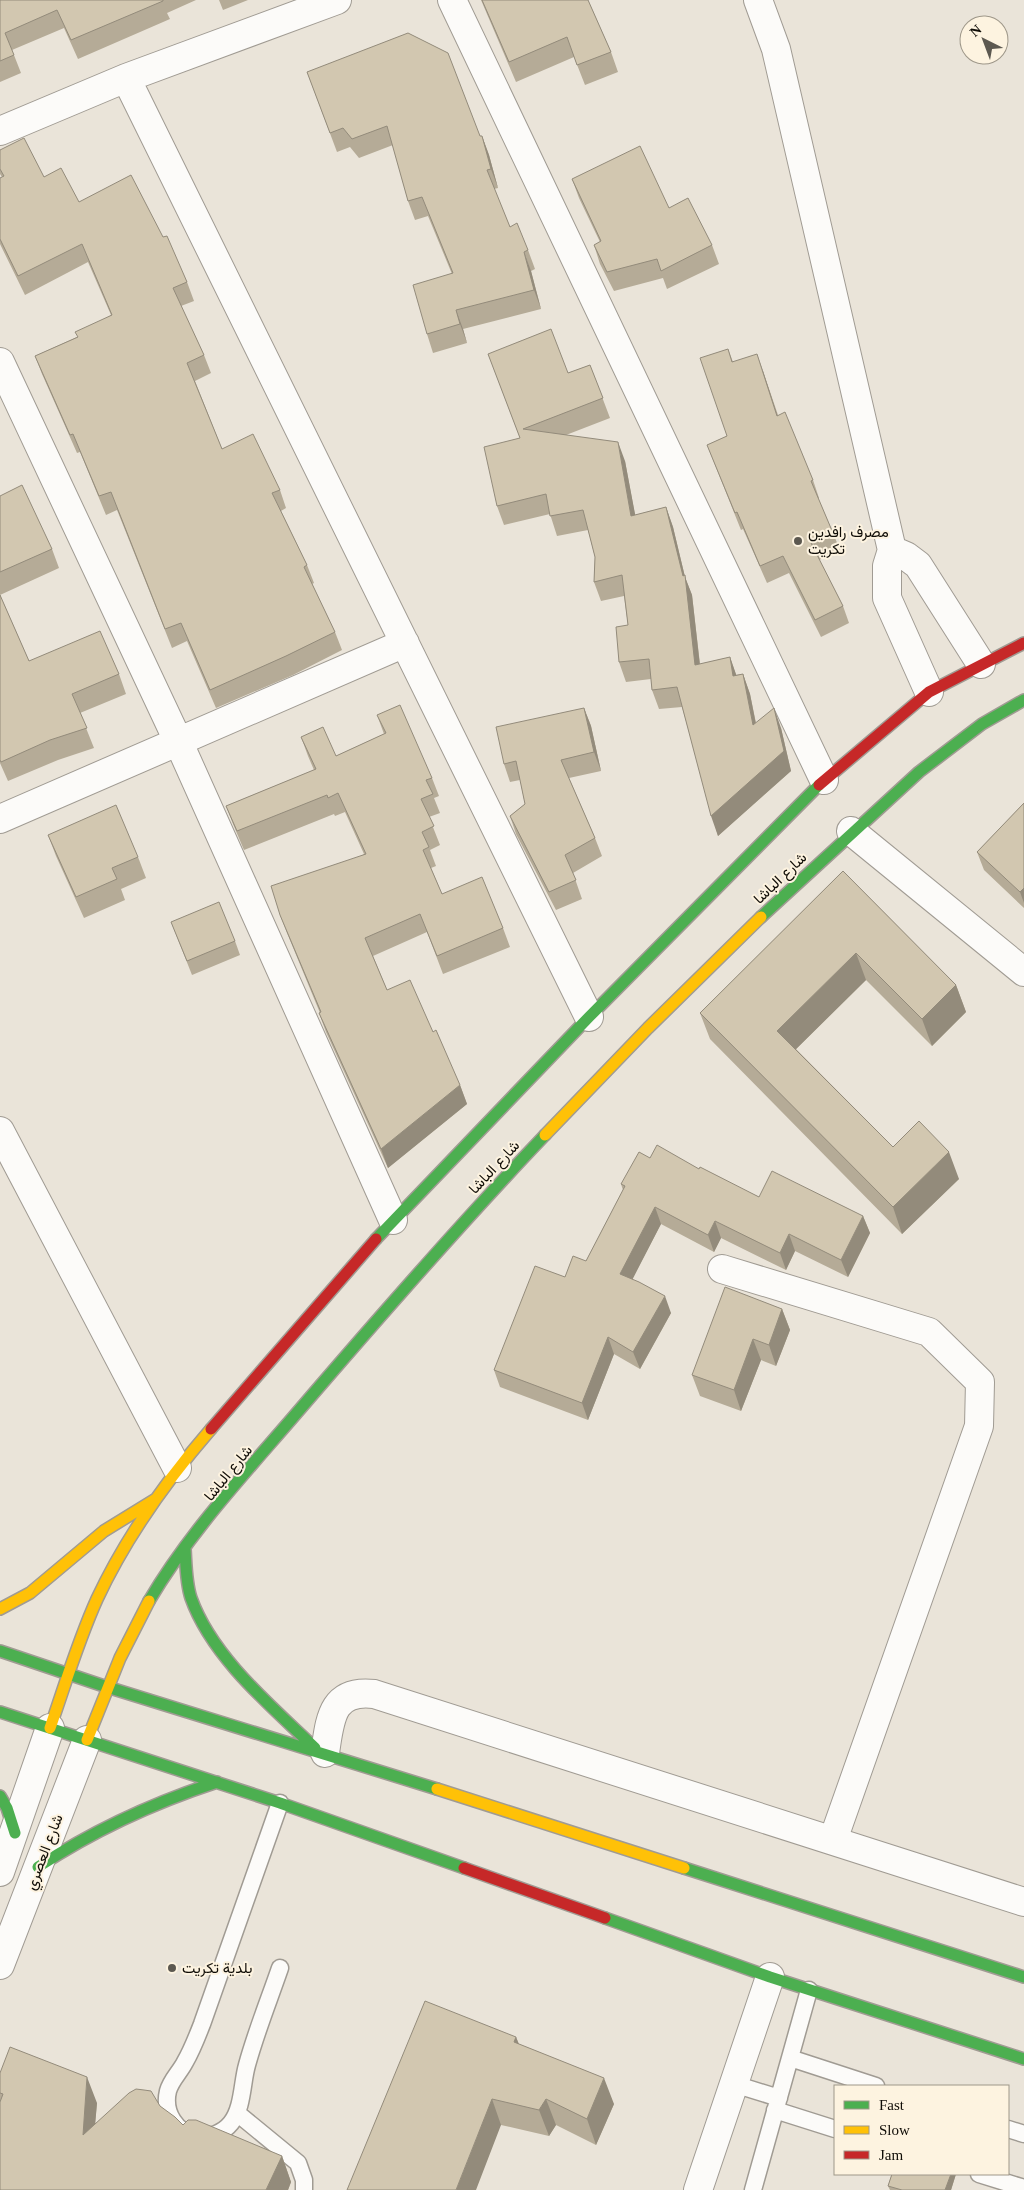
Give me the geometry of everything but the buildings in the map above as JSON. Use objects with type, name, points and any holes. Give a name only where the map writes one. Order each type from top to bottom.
[{"type":"main road","points":[[50,1728],[85,1628],[105,1583],[129,1539],[156,1498],[177,1468],[392,1220],[590,1016],[824,780],[929,692],[1024,643]]},
{"type":"main road","name":"شارع الباشا","points":[[87,1740],[122,1651],[162,1581],[185,1549],[363,1335],[537,1142],[631,1046],[851,831],[956,742],[1000,711],[1024,700]]},
{"type":"main road","points":[[1,1606],[44,1584],[103,1532],[128,1514],[156,1498]]},
{"type":"main road","points":[[185,1549],[186,1573],[191,1598],[200,1619],[213,1640],[257,1690],[321,1752]]},
{"type":"main road","points":[[0,1651],[108,1687],[321,1752],[1024,1977]]},
{"type":"main road","points":[[0,1712],[280,1803],[770,1977],[1024,2058]]},
{"type":"main road","points":[[38,1867],[71,1844],[114,1820],[164,1799],[218,1782]]},
{"type":"main road","points":[[0,1796],[7,1808],[15,1833]]},
{"type":"street","points":[[0,131],[126,78],[337,0]]},
{"type":"street","points":[[452,0],[824,780]]},
{"type":"street","points":[[758,0],[776,49],[892,550],[887,566],[887,598],[929,692]]},
{"type":"street","points":[[126,78],[590,1016]]},
{"type":"street","points":[[0,362],[179,743],[392,1220]]},
{"type":"street","points":[[892,550],[906,556],[918,565],[981,664]]},
{"type":"street","points":[[0,819],[179,743],[405,643]]},
{"type":"street","points":[[851,831],[1024,972]]},
{"type":"street","points":[[0,1131],[177,1468]]},
{"type":"street","points":[[722,1269],[929,1332],[980,1382],[978,1426],[833,1840]]},
{"type":"street","points":[[321,1752],[330,1718],[339,1702],[355,1694],[374,1694],[1024,1902]]},
{"type":"street","points":[[0,1872],[50,1728]]},
{"type":"street","name":"شارع العصري","points":[[0,1965],[87,1740]]},
{"type":"street","points":[[698,2190],[770,1977]]},
{"type":"lane","points":[[280,1803],[192,2051],[171,2083],[168,2092],[167,2102],[172,2121],[188,2134],[197,2136],[216,2134],[232,2122],[237,2113],[246,2066],[280,1968]]},
{"type":"lane","points":[[754,2190],[809,1990]]},
{"type":"lane","points":[[790,2058],[873,2085]]},
{"type":"lane","points":[[734,2084],[834,2129]]},
{"type":"lane","points":[[237,2113],[298,2163],[304,2180],[304,2190]]},
{"type":"lane","points":[[1009,2129],[1024,2134]]},
{"type":"lane","points":[[982,2175],[1024,2188]]},
{"type":"traffic: fast","points":[[761,917],[919,772],[982,724],[1024,700]]},
{"type":"traffic: fast","points":[[376,1239],[589,1017],[819,785]]},
{"type":"traffic: fast","points":[[149,1601],[183,1550],[240,1478],[421,1270],[545,1135]]},
{"type":"traffic: fast","points":[[185,1549],[189,1592],[201,1620],[213,1640],[244,1679],[315,1748]]},
{"type":"traffic: fast","points":[[0,1651],[107,1687],[437,1789]]},
{"type":"traffic: fast","points":[[0,1712],[280,1803],[464,1868]]},
{"type":"traffic: fast","points":[[38,1867],[102,1829],[147,1808],[217,1782]]},
{"type":"traffic: fast","points":[[0,1796],[7,1808],[15,1833]]},
{"type":"traffic: fast","points":[[684,1868],[1024,1977]]},
{"type":"traffic: fast","points":[[605,1918],[770,1977],[1024,2059]]},
{"type":"traffic: slow","points":[[545,1135],[648,1028],[761,917]]},
{"type":"traffic: slow","points":[[50,1728],[84,1631],[108,1576],[148,1510],[211,1429]]},
{"type":"traffic: slow","points":[[0,1609],[30,1593],[104,1531],[156,1499]]},
{"type":"traffic: slow","points":[[87,1740],[120,1658],[149,1601]]},
{"type":"traffic: slow","points":[[437,1789],[684,1868]]},
{"type":"traffic: jam","points":[[819,785],[929,692],[1024,643]]},
{"type":"traffic: jam","points":[[211,1429],[376,1239]]},
{"type":"traffic: jam","points":[[464,1868],[605,1918]]},
{"type":"place","name":"مصرف رافدين تكريت","points":[[798,541]]},
{"type":"place","name":"بلدية تكريت","points":[[172,1968]]}]
